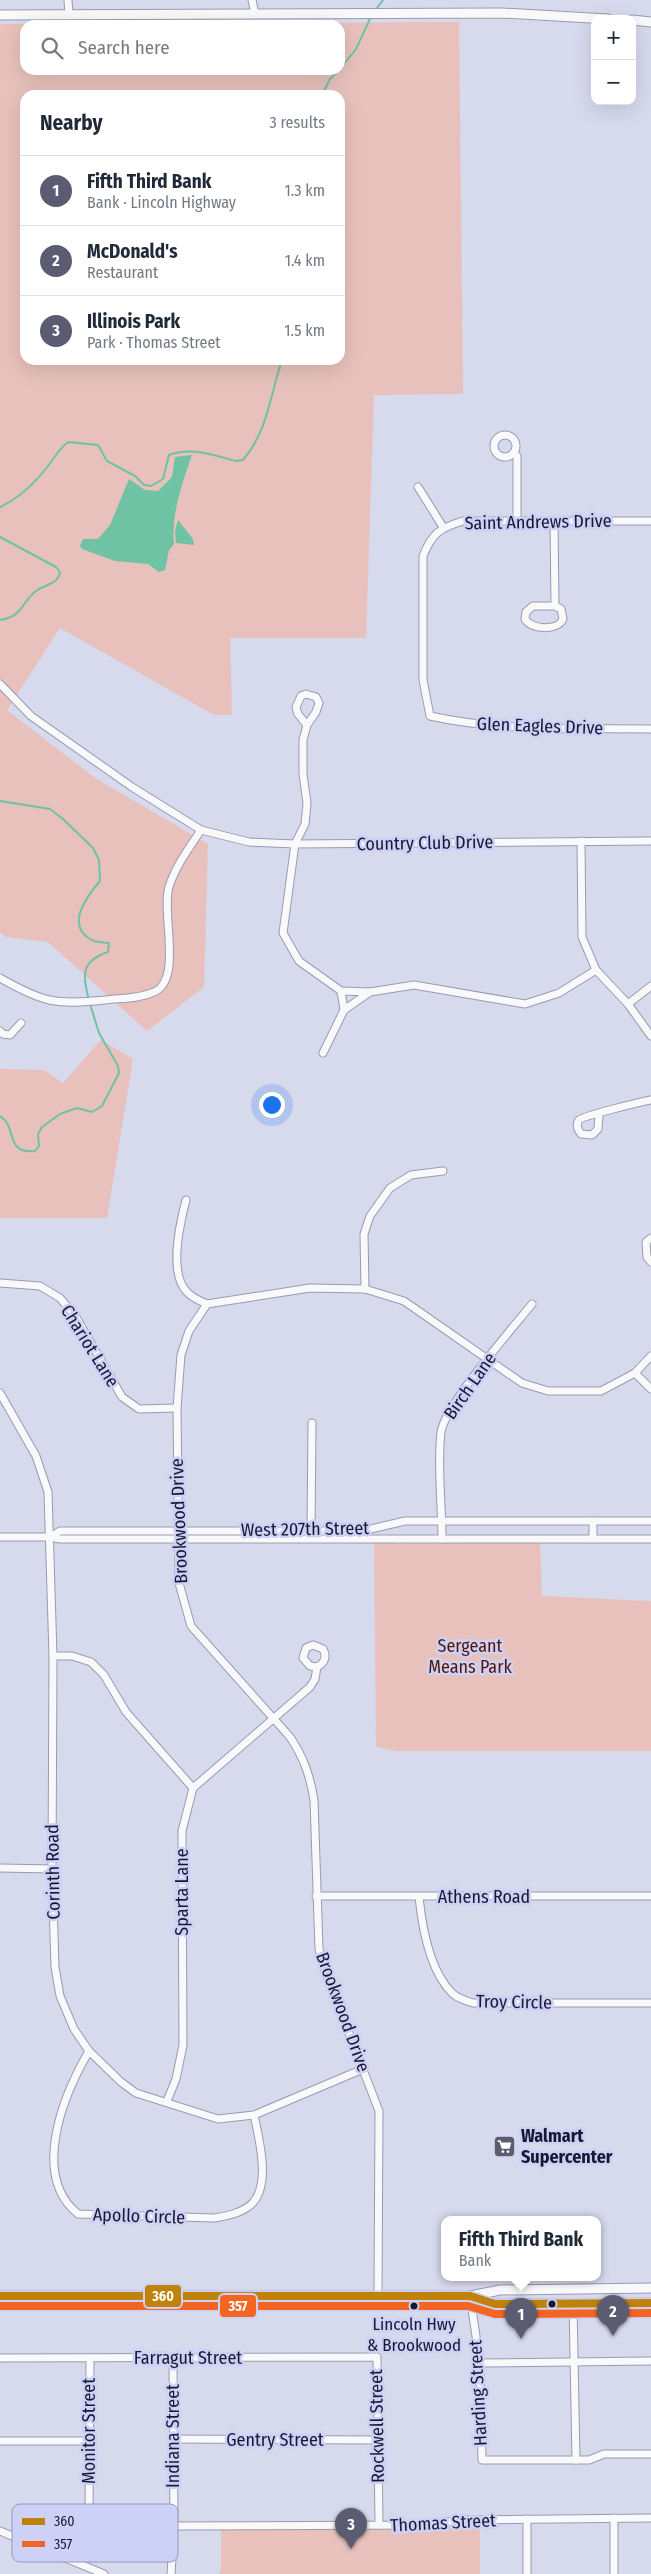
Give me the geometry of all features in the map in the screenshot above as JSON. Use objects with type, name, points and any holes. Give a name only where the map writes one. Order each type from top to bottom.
[{"type":"main road","points":[[0,14],[502,13],[591,18]]},
{"type":"main road","points":[[636,20],[651,22]]},
{"type":"main road","points":[[0,2296],[470,2296],[500,2290],[651,2288]]},
{"type":"main road","points":[[470,2296],[495,2304],[651,2304]]},
{"type":"street","points":[[68,0],[69,14]]},
{"type":"street","points":[[252,0],[255,14]]},
{"type":"street","points":[[513,453],[517,456],[517,520]]},
{"type":"street","points":[[418,488],[443,527]]},
{"type":"street","name":"Saint Andrews Drive","points":[[430,716],[423,680],[423,556],[428,541],[443,527],[463,521],[651,522]]},
{"type":"street","points":[[554,521],[555,606]]},
{"type":"street","points":[[533,606],[555,606],[561,610],[563,615],[562,622],[557,626],[534,627],[525,619],[526,612],[533,606]]},
{"type":"street","name":"Country Club Drive","points":[[0,684],[31,716],[132,787],[201,830],[249,842],[295,844],[651,841]]},
{"type":"street","name":"Glen Eagles Drive","points":[[430,716],[465,724],[534,728],[651,729]]},
{"type":"street","points":[[307,724],[303,740],[303,774],[307,803],[305,824],[295,844],[283,933],[299,961],[341,991],[370,992],[414,986],[525,1004],[559,993],[596,970]]},
{"type":"street","points":[[0,978],[22,991],[57,1003],[83,1003],[141,996],[156,992],[164,983],[169,970],[166,905],[169,887],[181,861],[201,830]]},
{"type":"street","points":[[581,842],[582,936],[596,970],[628,1004],[651,1036]]},
{"type":"street","points":[[628,1004],[651,986]]},
{"type":"street","points":[[341,991],[344,1010]]},
{"type":"street","points":[[324,1053],[344,1010],[370,992]]},
{"type":"street","points":[[0,1031],[3,1034],[10,1035],[21,1023]]},
{"type":"street","points":[[599,1115],[651,1100]]},
{"type":"street","points":[[365,1289],[364,1234],[370,1216],[390,1188],[411,1175],[442,1170]]},
{"type":"street","points":[[186,1200],[177,1238],[179,1275],[185,1291],[207,1304],[310,1288],[365,1289],[404,1301],[522,1383],[548,1391],[602,1391],[635,1373],[651,1356]]},
{"type":"street","points":[[651,1238],[646,1242],[647,1257],[651,1262]]},
{"type":"street","name":"Chariot Lane","points":[[0,1283],[40,1286],[60,1298],[76,1317],[122,1398],[139,1408],[178,1408]]},
{"type":"street","name":"Brookwood Drive","points":[[207,1304],[189,1331],[181,1355],[178,1408],[177,1535],[179,1583],[191,1626],[273,1718],[302,1755],[310,1776],[314,1800],[319,1949],[326,1974],[378,2112],[378,2295]]},
{"type":"street","name":"Birch Lane","points":[[442,1539],[441,1442],[444,1421],[487,1360],[532,1304]]},
{"type":"street","points":[[635,1373],[651,1389]]},
{"type":"street","name":"Corinth Road","points":[[0,1393],[36,1456],[46,1481],[50,1536],[53,1656],[52,1870],[55,1967],[60,1996],[74,2029],[89,2051],[121,2082],[136,2093],[167,2101],[218,2119],[240,2119],[254,2115],[363,2069]]},
{"type":"street","points":[[311,1539],[312,1423]]},
{"type":"street","points":[[593,1520],[593,1539]]},
{"type":"street","name":"West 207th Street","points":[[177,1535],[311,1530],[362,1531],[397,1521],[651,1521]]},
{"type":"street","name":"West 207th Street","points":[[0,1537],[50,1536],[60,1531],[311,1539],[651,1539]]},
{"type":"street","points":[[53,1656],[72,1656],[90,1662],[104,1675],[126,1712],[193,1788],[310,1687],[315,1679],[317,1667]]},
{"type":"street","name":"Sparta Lane","points":[[167,2101],[176,2079],[183,2045],[182,1831],[193,1788]]},
{"type":"street","points":[[0,1868],[52,1870]]},
{"type":"street","name":"Athens Road","points":[[316,1896],[651,1896]]},
{"type":"street","name":"Troy Circle","points":[[419,1897],[422,1929],[430,1951],[441,1977],[452,1993],[461,1999],[473,2003],[651,2003]]},
{"type":"street","name":"Apollo Circle","points":[[89,2051],[78,2071],[56,2129],[55,2162],[58,2188],[69,2207],[78,2214],[215,2218],[233,2214],[249,2207],[256,2197],[263,2172],[254,2115]]},
{"type":"street","name":"Harding Street","points":[[470,2296],[480,2363],[482,2460],[576,2460]]},
{"type":"street","points":[[573,2304],[576,2460],[589,2460],[604,2454],[651,2454]]},
{"type":"street","name":"Farragut Street","points":[[0,2358],[377,2357]]},
{"type":"street","name":"Rockwell Street","points":[[377,2357],[378,2525]]},
{"type":"street","name":"Monitor Street","points":[[88,2504],[90,2358]]},
{"type":"street","name":"Indiana Street","points":[[173,2358],[174,2504]]},
{"type":"street","points":[[480,2363],[651,2361]]},
{"type":"street","name":"Gentry Street","points":[[173,2440],[377,2440]]},
{"type":"street","points":[[0,2441],[89,2441]]},
{"type":"street","points":[[614,2518],[614,2574]]},
{"type":"street","name":"Thomas Street","points":[[178,2526],[422,2525],[463,2520],[651,2518]]},
{"type":"street","points":[[527,2520],[527,2574]]},
{"type":"street","points":[[0,2531],[12,2536]]},
{"type":"street","points":[[79,2563],[104,2574]]},
{"type":"green space","points":[[345,22],[459,22],[463,394],[374,395],[366,638],[230,638],[232,715],[214,715],[60,628],[7,710],[95,778],[208,844],[204,987],[147,1031],[48,942],[6,937],[0,932],[0,24],[20,24],[20,75],[345,75]]},
{"type":"green space","points":[[101,1040],[133,1059],[107,1218],[0,1218],[0,1069],[44,1070],[63,1083]]},
{"type":"green space","name":"Sergeant Means Park","points":[[374,1541],[399,1544],[540,1542],[542,1596],[651,1601],[651,1751],[395,1751],[376,1746]]},
{"type":"green space","points":[[453,2523],[480,2523],[480,2574],[219,2574],[221,2569],[221,2530],[413,2528]]},
{"type":"shaded area","points":[[192,455],[178,499],[174,522],[174,544],[169,550],[165,570],[159,572],[148,564],[115,561],[82,549],[80,546],[83,539],[98,539],[110,525],[129,479],[145,490],[158,491],[172,477],[175,457]]},
{"type":"shaded area","points":[[178,520],[193,539],[194,545],[176,543],[175,531]]},
{"type":"waterway","points":[[377,8],[383,0]]},
{"type":"waterway","points":[[345,63],[356,49],[370,19]]},
{"type":"waterway","points":[[324,90],[334,75]]},
{"type":"waterway","points":[[0,507],[20,495],[32,484],[68,442],[98,445],[107,461],[135,476],[144,485],[151,486],[163,479],[169,455],[177,452],[186,451],[236,461],[243,460],[258,437],[263,425],[280,365]]},
{"type":"waterway","points":[[0,537],[56,567],[60,572],[57,579],[51,584],[31,595],[18,612],[13,616],[0,620]]},
{"type":"waterway","points":[[0,801],[50,809],[93,848],[99,860],[100,881],[81,910],[79,926],[83,933],[92,940],[109,943],[108,952],[93,960],[86,970],[85,983],[89,1000]]},
{"type":"waterway","points":[[0,1116],[9,1127],[15,1144],[25,1151],[35,1151],[39,1146],[38,1134],[42,1127],[60,1114],[77,1108],[92,1112],[102,1106],[119,1073],[118,1066],[99,1033],[90,1004]]},
{"type":"transit line","name":"360","points":[[0,2296],[470,2296],[495,2304],[651,2303]]},
{"type":"transit line","name":"357","points":[[0,2306],[468,2306],[495,2314],[651,2313]]},
{"type":"place","name":"Walmart Supercenter","points":[[505,2146]]},
{"type":"place","name":"Lincoln Hwy & Brookwood","points":[[414,2306]]},
{"type":"place","name":"McDonald's","points":[[613,2336]]},
{"type":"place","name":"Fifth Third Bank","points":[[521,2339]]},
{"type":"place","name":"Illinois Park","points":[[351,2549]]}]
